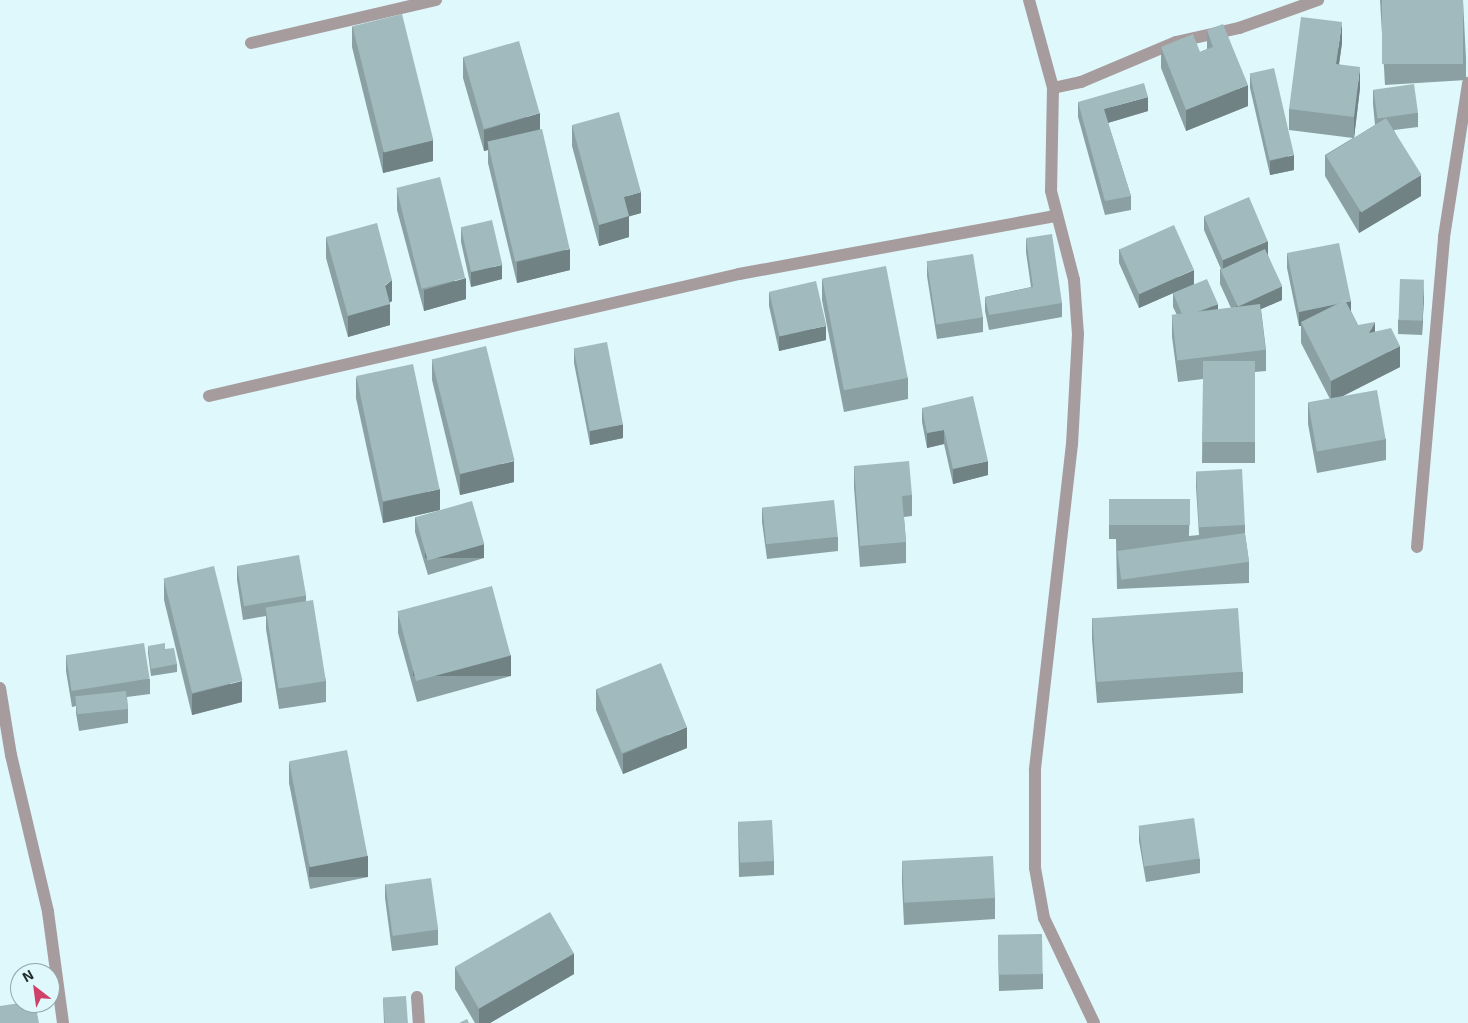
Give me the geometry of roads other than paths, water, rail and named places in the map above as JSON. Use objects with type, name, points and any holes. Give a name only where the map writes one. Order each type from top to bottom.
[{"type":"street","points":[[251,42],[436,0]]},
{"type":"street","points":[[1029,0],[1053,88],[1054,216],[1074,280],[1077,384],[1035,770],[1035,868],[1044,918],[1094,1023]]},
{"type":"street","points":[[1053,88],[1081,82],[1176,42],[1239,28],[1318,0]]},
{"type":"street","points":[[1417,547],[1444,236],[1468,83]]},
{"type":"street","points":[[209,396],[739,274],[1054,216]]},
{"type":"street","points":[[0,688],[5,755],[48,912],[63,1023]]},
{"type":"street","points":[[418,997],[419,1023]]}]
